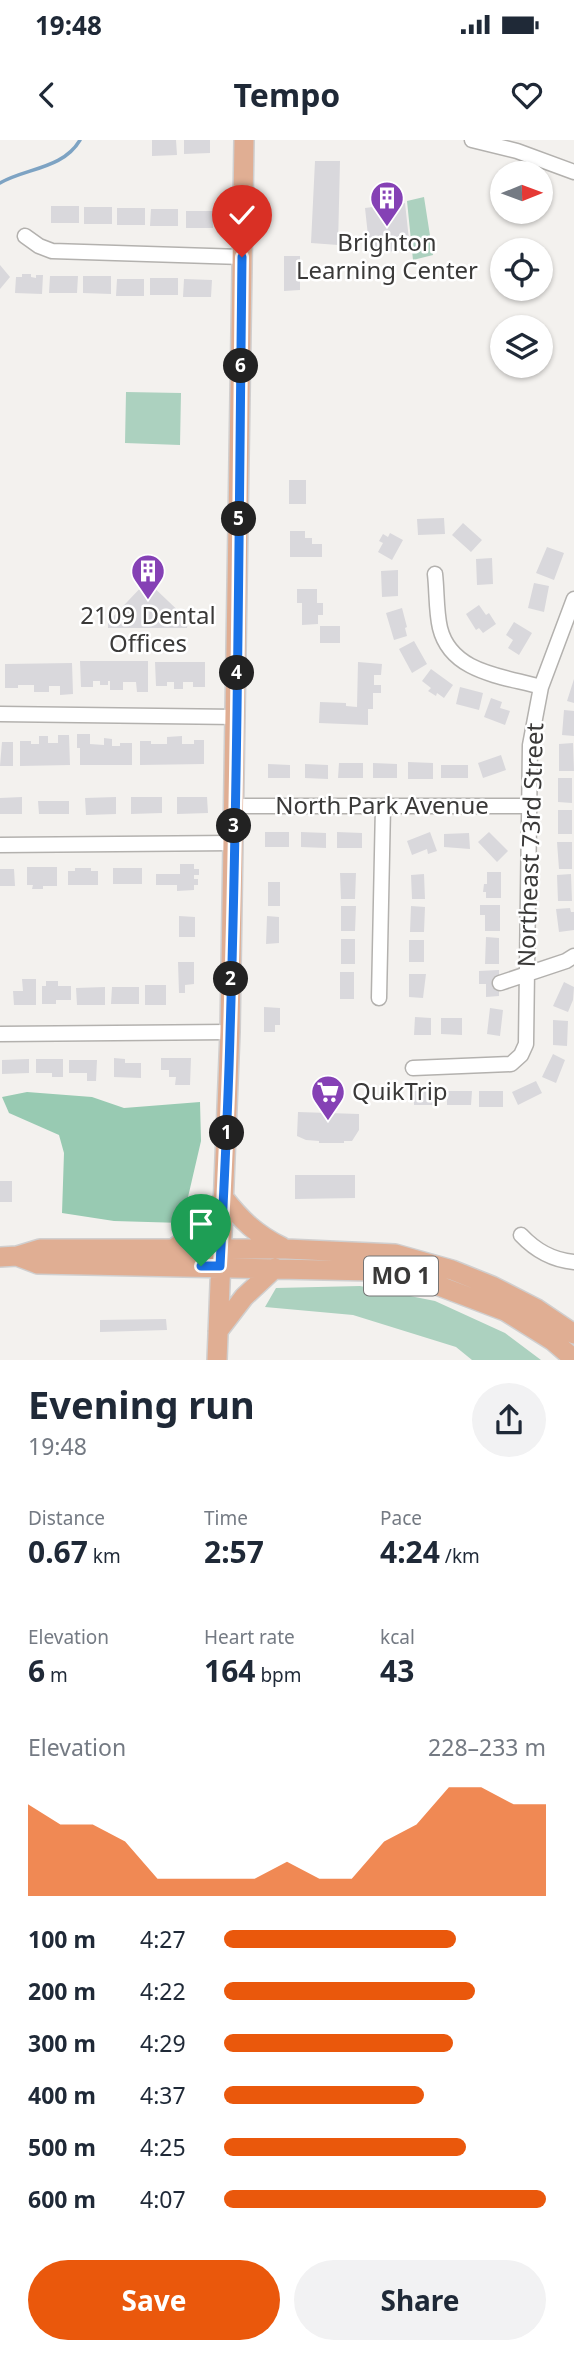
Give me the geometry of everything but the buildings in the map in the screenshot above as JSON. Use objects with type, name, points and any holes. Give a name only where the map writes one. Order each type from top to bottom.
[{"type":"main road","points":[[217,1360],[230,1032],[237,717],[244,140]]},
{"type":"main road","points":[[224,1198],[248,1226],[263,1238],[286,1249]]},
{"type":"main road","points":[[172,1250],[197,1231],[224,1198]]},
{"type":"main road","name":"MO 1","points":[[8,1256],[40,1249],[172,1250],[275,1268],[371,1270],[426,1281],[505,1311],[570,1351]]},
{"type":"main road","name":"MO 1","points":[[8,1256],[38,1264],[221,1258],[286,1249],[395,1254],[453,1269],[537,1309],[570,1351]]},
{"type":"main road","points":[[218,1331],[244,1297],[275,1268]]},
{"type":"street","points":[[472,140],[517,151],[574,172]]},
{"type":"street","points":[[25,236],[52,251],[242,257]]},
{"type":"street","points":[[435,574],[440,629],[445,642],[457,658],[468,666],[541,687]]},
{"type":"street","name":"Northeast 73rd Street","points":[[413,1068],[511,1064],[521,1055],[526,1044],[530,746],[541,687],[574,599]]},
{"type":"street","points":[[0,714],[237,717]]},
{"type":"street","name":"North Park Avenue","points":[[235,806],[529,806]]},
{"type":"street","points":[[379,998],[383,806]]},
{"type":"street","points":[[0,845],[234,843]]},
{"type":"street","points":[[500,984],[574,956]]},
{"type":"street","points":[[0,1034],[230,1032]]},
{"type":"street","points":[[522,1235],[537,1251],[574,1262]]},
{"type":"green space","points":[[424,197],[433,255],[413,260],[407,201]]},
{"type":"green space","points":[[126,392],[181,393],[180,445],[125,443]]},
{"type":"green space","points":[[27,1092],[92,1097],[124,1108],[200,1102],[201,1141],[182,1223],[114,1221],[62,1213],[64,1153],[59,1135],[9,1113],[2,1097]]},
{"type":"green space","points":[[360,1286],[435,1301],[505,1333],[541,1360],[472,1360],[456,1347],[353,1315],[265,1307],[276,1288]]},
{"type":"waterway","points":[[0,183],[64,157],[80,140]]},
{"type":"place","name":"Brighton Learning Center","points":[[387,228]]},
{"type":"place","name":"2109 Dental Offices","points":[[148,601]]},
{"type":"place","name":"QuikTrip","points":[[328,1122]]},
{"type":"route","points":[[201,1266],[220,1266],[224,1198],[237,717],[242,257]]}]
